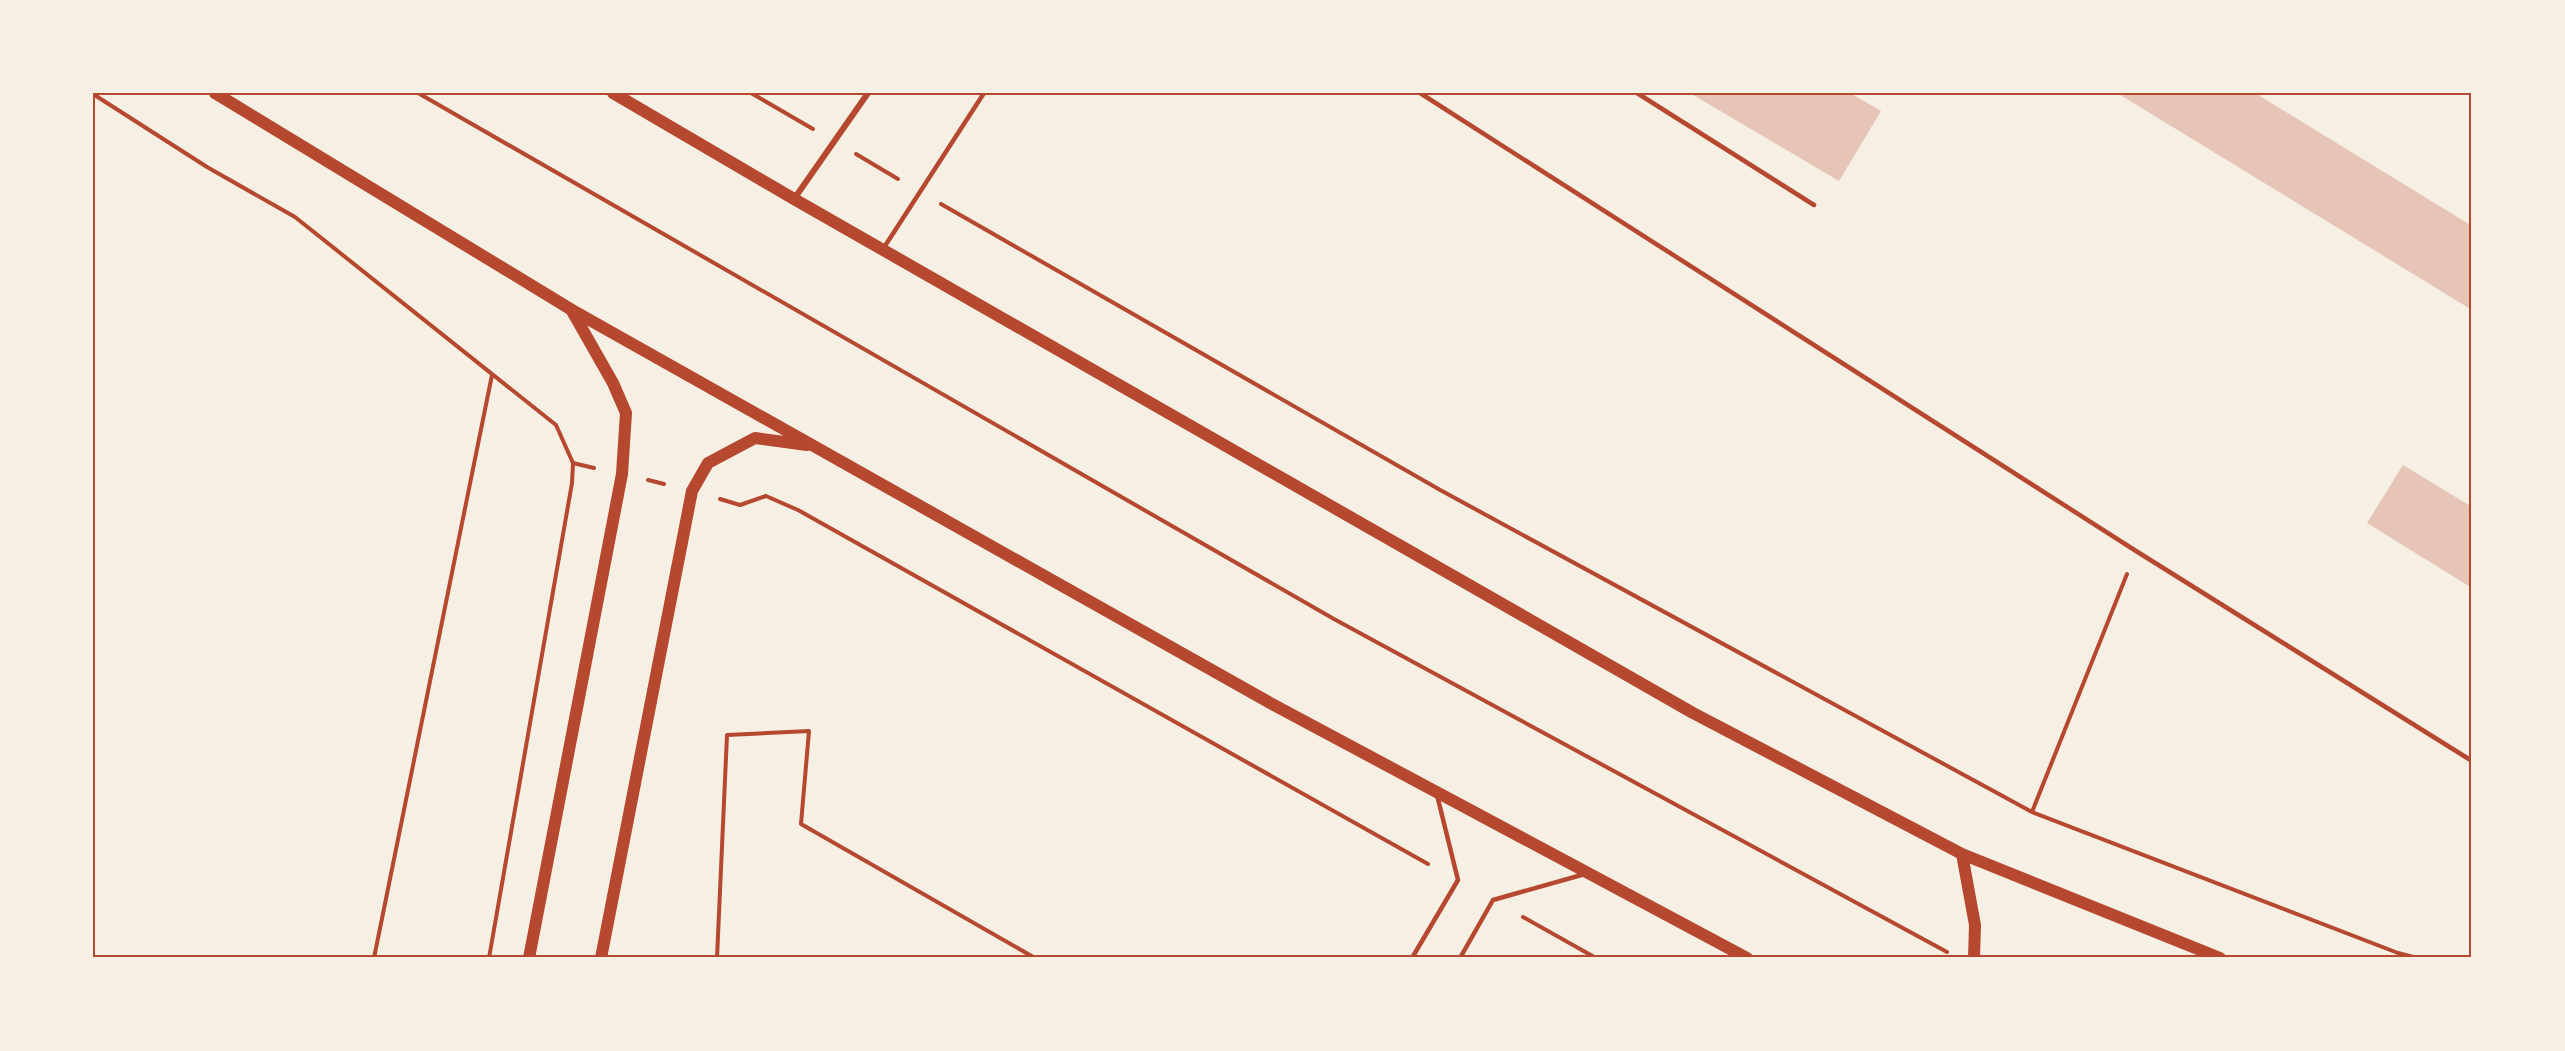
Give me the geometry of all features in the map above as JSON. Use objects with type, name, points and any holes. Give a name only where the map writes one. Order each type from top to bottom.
[{"type":"main road","points":[[215,93],[572,310],[1272,704],[1747,958]]},
{"type":"main road","points":[[613,93],[794,199],[1693,713],[1962,854],[2220,958]]},
{"type":"main road","points":[[529,958],[622,474],[626,414],[613,383],[572,310]]},
{"type":"main road","points":[[601,958],[692,491],[708,463],[755,438],[814,446]]},
{"type":"main road","points":[[1962,854],[1975,925],[1974,958]]},
{"type":"street","points":[[794,199],[868,93]]},
{"type":"lane","points":[[883,249],[984,93]]},
{"type":"lane","points":[[1420,93],[2136,550],[2472,760]]},
{"type":"lane","points":[[1637,93],[1814,205]]},
{"type":"lane","points":[[1412,958],[1458,880],[1436,792]]},
{"type":"lane","points":[[1460,958],[1493,900],[1588,873]]},
{"type":"path","points":[[418,93],[1334,619],[1950,954]]},
{"type":"path","points":[[751,93],[1442,491],[2032,812],[2416,958]]},
{"type":"path","points":[[93,94],[207,167],[295,217],[556,425],[573,463],[570,494],[489,958]]},
{"type":"path","points":[[374,958],[492,375]]},
{"type":"path","points":[[573,463],[692,491],[740,505],[766,496],[798,510],[1458,880]]},
{"type":"path","points":[[2032,812],[2136,550]]},
{"type":"path","points":[[717,958],[727,735],[809,731],[801,824],[1035,958]]},
{"type":"path","points":[[1493,900],[1596,958]]},
{"type":"building","points":[[1690,93],[1850,93],[1881,111],[1839,181]]},
{"type":"building","points":[[2117,93],[2255,93],[2472,226],[2472,310]]},
{"type":"building","points":[[2403,465],[2472,507],[2472,588],[2367,523]]}]
